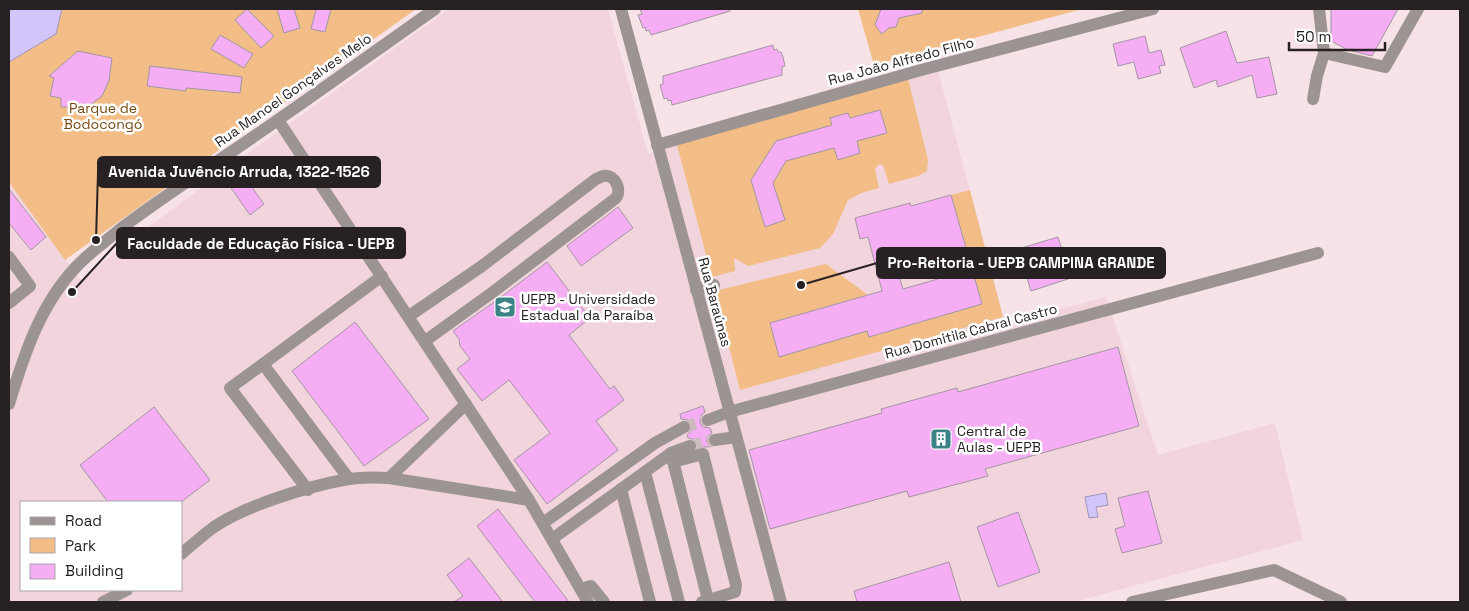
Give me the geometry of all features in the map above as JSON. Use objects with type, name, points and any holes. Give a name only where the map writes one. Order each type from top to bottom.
[{"type":"street","name":"Rua Manoel Gonçalves Melo","points":[[9,404],[35,329],[50,302],[76,268],[98,247],[136,217],[435,9]]},
{"type":"street","name":"Rua Baraúnas","points":[[620,9],[781,602]]},
{"type":"street","name":"Rua João Alfredo Filho","points":[[657,145],[1153,9]]},
{"type":"street","points":[[1313,100],[1317,76],[1324,53],[1319,9]]},
{"type":"street","points":[[1324,53],[1384,67],[1418,9]]},
{"type":"street","points":[[278,120],[530,500],[588,602]]},
{"type":"street","points":[[409,316],[482,266],[596,179],[606,175],[618,186],[619,195],[610,203],[494,292],[425,341]]},
{"type":"street","name":"Rua Domitila Cabral Castro","points":[[708,420],[729,412],[1318,253]]},
{"type":"street","points":[[9,303],[30,286],[10,262]]},
{"type":"street","points":[[308,490],[230,388],[382,276]]},
{"type":"street","points":[[696,290],[714,285]]},
{"type":"street","points":[[263,364],[349,479]]},
{"type":"street","points":[[389,478],[466,404]]},
{"type":"street","points":[[543,523],[655,442],[682,428],[688,447],[645,472],[552,539]]},
{"type":"street","points":[[715,440],[736,437]]},
{"type":"street","points":[[703,454],[736,589],[735,592],[705,601],[672,458],[703,454]]},
{"type":"street","points":[[645,472],[679,602]]},
{"type":"street","points":[[182,553],[215,527],[234,516],[273,500],[349,479],[389,478],[530,500]]},
{"type":"street","points":[[621,489],[650,602]]},
{"type":"street","points":[[1132,602],[1274,570],[1341,602]]},
{"type":"street","points":[[581,589],[590,586],[604,602]]},
{"type":"street","points":[[103,602],[125,591]]},
{"type":"shaded area","points":[[9,9],[62,9],[56,34],[9,62]]},
{"type":"shaded area","name":"UEPB - Universidade Estadual da Paraíba","points":[[449,9],[608,9],[648,154],[938,70],[1005,324],[1106,297],[1158,455],[1275,423],[1303,540],[1074,602],[9,602],[9,182],[81,280],[124,245]]},
{"type":"shaded area","points":[[1106,493],[1108,505],[1096,507],[1098,517],[1089,518],[1085,497]]},
{"type":"green space","name":"Parque de Bodocongó","points":[[62,9],[416,9],[65,260],[9,182],[9,62],[55,34]]},
{"type":"green space","points":[[858,9],[1082,9],[874,65]]},
{"type":"green space","points":[[908,78],[928,160],[927,171],[918,176],[889,184],[883,165],[879,164],[875,169],[879,188],[861,193],[848,200],[833,234],[820,248],[748,266],[734,258],[735,271],[712,277],[677,145]]},
{"type":"green space","points":[[970,190],[1003,317],[740,390],[715,291],[826,264],[868,295],[770,323],[779,356],[867,331],[869,337],[982,304],[951,195]]},
{"type":"building","points":[[247,9],[274,36],[261,48],[235,20]]},
{"type":"building","points":[[277,9],[294,9],[300,28],[284,33]]},
{"type":"building","points":[[316,9],[331,9],[325,32],[311,29]]},
{"type":"building","points":[[640,9],[730,9],[730,11],[651,35],[649,30],[646,31],[645,27],[643,28],[638,15],[642,14]]},
{"type":"building","points":[[881,9],[922,9],[922,13],[899,18],[896,27],[889,28],[882,34],[875,25]]},
{"type":"building","points":[[1331,9],[1398,9],[1372,56],[1348,50],[1331,41]]},
{"type":"building","points":[[1226,31],[1237,63],[1269,57],[1277,94],[1257,98],[1252,75],[1218,87],[1216,80],[1194,88],[1180,48]]},
{"type":"building","points":[[220,35],[253,54],[244,68],[211,49]]},
{"type":"building","points":[[1145,36],[1149,53],[1161,50],[1165,65],[1159,66],[1161,73],[1138,79],[1134,62],[1118,66],[1113,44]]},
{"type":"building","points":[[773,45],[774,50],[777,49],[778,52],[781,52],[783,57],[785,66],[782,67],[782,75],[672,105],[671,100],[664,99],[660,85],[663,84],[663,76]]},
{"type":"building","points":[[78,51],[112,58],[109,81],[102,96],[90,105],[61,107],[61,98],[50,96],[54,78],[49,76]]},
{"type":"building","points":[[150,66],[242,77],[240,93],[186,88],[186,91],[147,86]]},
{"type":"building","points":[[880,110],[887,133],[857,141],[860,153],[838,160],[834,148],[786,161],[773,183],[785,220],[765,227],[751,180],[776,141],[832,125],[830,118],[848,113],[850,118]]},
{"type":"building","points":[[243,175],[264,204],[250,215],[229,185]]},
{"type":"building","points":[[9,189],[46,237],[31,250],[9,223]]},
{"type":"building","points":[[951,195],[982,304],[869,337],[867,331],[779,357],[770,323],[882,291],[868,237],[860,239],[855,218],[910,203],[911,206]],"holes":[[[930,252],[938,279],[903,289],[896,267],[902,265],[901,260]]]},
{"type":"building","points":[[618,207],[633,228],[581,266],[567,246]]},
{"type":"building","points":[[1058,237],[1071,278],[1031,291],[1024,268],[1011,272],[1005,253]]},
{"type":"building","points":[[547,262],[590,318],[569,335],[610,389],[614,386],[624,400],[596,421],[618,450],[547,504],[514,460],[550,433],[509,380],[482,401],[457,369],[470,359],[460,346],[459,339],[453,331]]},
{"type":"building","points":[[355,322],[429,419],[364,466],[292,371]]},
{"type":"building","name":"Central de Aulas - UEPB","points":[[1118,347],[1139,426],[985,469],[988,476],[909,497],[907,491],[770,529],[749,450],[882,413],[881,409],[957,388],[958,392]]},
{"type":"building","points":[[703,406],[705,412],[701,415],[700,422],[703,427],[710,428],[712,433],[707,437],[707,442],[710,446],[698,447],[696,440],[688,438],[687,435],[691,431],[691,424],[688,420],[681,419],[680,414]]},
{"type":"building","points":[[154,407],[210,480],[182,501],[107,501],[80,465]]},
{"type":"building","points":[[1148,491],[1162,543],[1122,553],[1115,529],[1125,526],[1118,498]]},
{"type":"building","points":[[498,509],[569,602],[535,602],[477,526]]},
{"type":"building","points":[[1018,512],[1040,572],[998,587],[977,527]]},
{"type":"building","points":[[469,558],[503,602],[454,602],[463,596],[447,575]]},
{"type":"building","points":[[949,562],[961,602],[857,602],[854,591]]},
{"type":"tunnel","points":[[684,427],[708,420]]},
{"type":"tunnel","points":[[690,446],[715,440]]},
{"type":"place","name":"Avenida Juvêncio Arruda, 1322-1526","points":[[96,240]]},
{"type":"place","name":"Pro-Reitoria - UEPB CAMPINA GRANDE","points":[[801,285]]},
{"type":"place","name":"Faculdade de Educação Física - UEPB","points":[[72,292]]},
{"type":"place","name":"UEPB - Universidade Estadual da Paraíba","points":[[505,307]]},
{"type":"place","name":"Central de Aulas - UEPB","points":[[941,439]]}]
